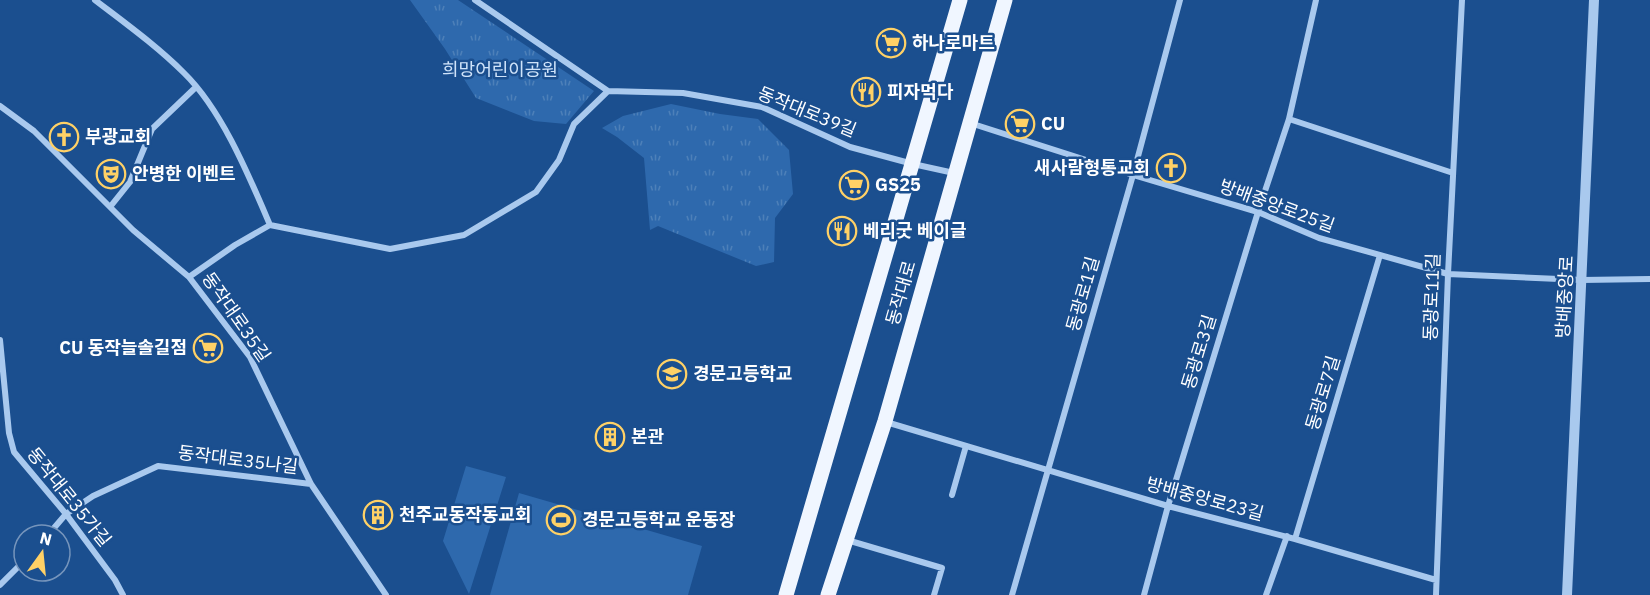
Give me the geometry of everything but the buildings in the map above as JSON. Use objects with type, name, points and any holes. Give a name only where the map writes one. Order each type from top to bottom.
[{"type":"main road","name":"동작대로","points":[[786,595],[960,0]]},
{"type":"main road","name":"동작대로","points":[[828,595],[885,421],[1005,0]]},
{"type":"street","points":[[95,0],[134,29],[185,74],[196,87],[221,120],[270,225]]},
{"type":"street","points":[[189,277],[235,245],[270,225],[390,249],[464,235],[536,192],[558,160],[574,124],[608,91],[475,0]]},
{"type":"street","name":"동광로1길","points":[[1012,595],[1133,175],[1180,0]]},
{"type":"street","name":"동광로3길","points":[[1144,595],[1168,506],[1288,119],[1316,0]]},
{"type":"street","name":"동광로11길","points":[[1436,595],[1448,274],[1462,0]]},
{"type":"street","name":"방배중앙로","points":[[1567,595],[1594,0]]},
{"type":"street","points":[[110,207],[130,182],[152,129],[196,87]]},
{"type":"street","name":"동작대로39길","points":[[608,91],[683,93],[762,107],[850,147],[913,165],[956,174]]},
{"type":"street","name":"동작대로35길","points":[[0,106],[34,131],[133,230],[189,277],[250,357],[311,484],[386,595]]},
{"type":"street","points":[[1288,119],[1453,173]]},
{"type":"street","name":"방배중앙로25길","points":[[970,123],[1258,212],[1319,238],[1448,274],[1582,280],[1650,279]]},
{"type":"street","name":"동광로7길","points":[[1294,538],[1380,255]]},
{"type":"street","name":"동작대로35가길","points":[[0,340],[9,434],[14,452],[66,514],[115,580],[123,595]]},
{"type":"street","name":"방배중앙로23길","points":[[885,421],[1168,506],[1287,536],[1436,580]]},
{"type":"street","points":[[952,495],[966,446]]},
{"type":"street","name":"동작대로35나길","points":[[58,523],[66,514],[93,496],[158,466],[311,484]]},
{"type":"street","points":[[1266,595],[1287,536]]},
{"type":"street","points":[[846,540],[942,568],[934,595]]},
{"type":"street","points":[[0,585],[12,573]]},
{"type":"green space","name":"희망어린이공원","points":[[410,0],[458,0],[594,91],[566,124],[534,121],[476,98]]},
{"type":"green space","points":[[671,104],[758,119],[789,150],[793,194],[775,218],[774,262],[756,266],[658,226],[650,230],[644,158],[602,128],[623,116]]},
{"type":"green space","points":[[466,466],[506,477],[469,594],[443,541]]},
{"type":"green space","name":"경문고등학교 운동장","points":[[519,493],[702,546],[688,595],[490,595]]},
{"type":"place","name":"하나로마트","points":[[891,43]]},
{"type":"place","name":"피자먹다","points":[[866,92]]},
{"type":"place","name":"CU","points":[[1020,124]]},
{"type":"place","name":"부광교회","points":[[64,137]]},
{"type":"place","name":"새사람형통교회","points":[[1171,168]]},
{"type":"place","name":"안병한 이벤트","points":[[111,174]]},
{"type":"place","name":"GS25","points":[[854,185]]},
{"type":"place","name":"베리굿 베이글","points":[[842,231]]},
{"type":"place","name":"CU 동작늘솔길점","points":[[208,348]]},
{"type":"place","name":"경문고등학교","points":[[672,374]]},
{"type":"place","name":"본관","points":[[610,437]]},
{"type":"place","name":"천주교동작동교회","points":[[378,515]]},
{"type":"place","name":"경문고등학교 운동장","points":[[561,520]]}]
